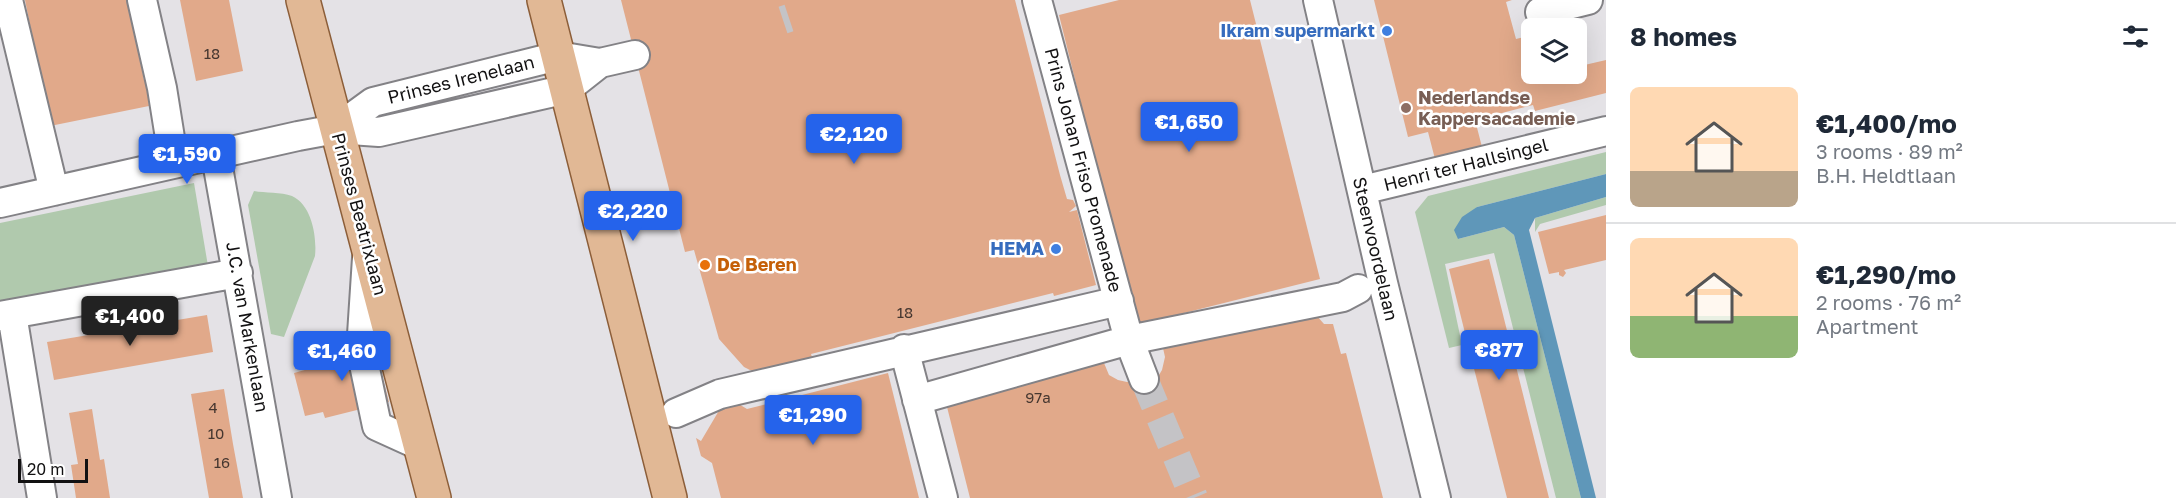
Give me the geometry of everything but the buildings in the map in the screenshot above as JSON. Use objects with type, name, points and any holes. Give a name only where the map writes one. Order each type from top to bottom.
[{"type":"main road","name":"Prinses Beatrixlaan","points":[[303,0],[434,498]]},
{"type":"main road","points":[[544,0],[670,498]]},
{"type":"street","points":[[8,0],[54,191]]},
{"type":"street","points":[[142,0],[162,88],[174,163]]},
{"type":"street","name":"Prins Johan Friso Promenade","points":[[1037,0],[1129,340],[1144,379]]},
{"type":"street","name":"Steenvoordelaan","points":[[1318,0],[1436,498]]},
{"type":"street","points":[[1540,12],[1588,0]]},
{"type":"street","points":[[558,56],[600,63],[635,55]]},
{"type":"street","name":"Prinses Irenelaan","points":[[336,129],[373,102],[558,56]]},
{"type":"street","points":[[567,89],[600,63]]},
{"type":"street","name":"Prinses Irenelaan","points":[[0,203],[336,129],[379,132],[567,89]]},
{"type":"street","name":"Henri ter Hallsingel","points":[[1362,190],[1606,131]]},
{"type":"street","name":"J.C. van Markenlaan","points":[[216,156],[278,498]]},
{"type":"street","points":[[42,498],[6,315],[238,273]]},
{"type":"street","points":[[917,400],[1129,340],[1343,297],[1358,289]]},
{"type":"street","points":[[676,413],[720,394],[904,349],[1119,302]]},
{"type":"street","points":[[904,349],[943,498]]},
{"type":"green space","points":[[1606,152],[1606,174],[1477,207],[1458,239],[1504,227],[1514,235],[1581,498],[1556,498],[1494,253],[1445,264],[1462,345],[1449,348],[1415,212],[1428,196]]},
{"type":"green space","points":[[194,183],[209,272],[0,306],[0,223]]},
{"type":"green space","points":[[254,191],[288,195],[299,200],[309,214],[314,231],[315,256],[284,337],[271,334],[248,205]]},
{"type":"green space","points":[[1606,197],[1606,205],[1540,224],[1535,232],[1535,218]]},
{"type":"water","points":[[1606,174],[1606,197],[1535,218],[1529,230],[1596,498],[1581,498],[1514,235],[1504,227],[1458,239],[1454,230],[1462,217],[1477,207]]},
{"type":"tunnel","points":[[783,20],[789,18]]},
{"type":"tunnel","points":[[1144,379],[1194,498]]},
{"type":"place","name":"Ikram supermarkt","points":[[1387,31]]},
{"type":"place","name":"Nederlandse Kappersacademie","points":[[1406,108]]},
{"type":"place","name":"HEMA","points":[[1056,249]]},
{"type":"place","name":"De Beren","points":[[705,265]]}]
